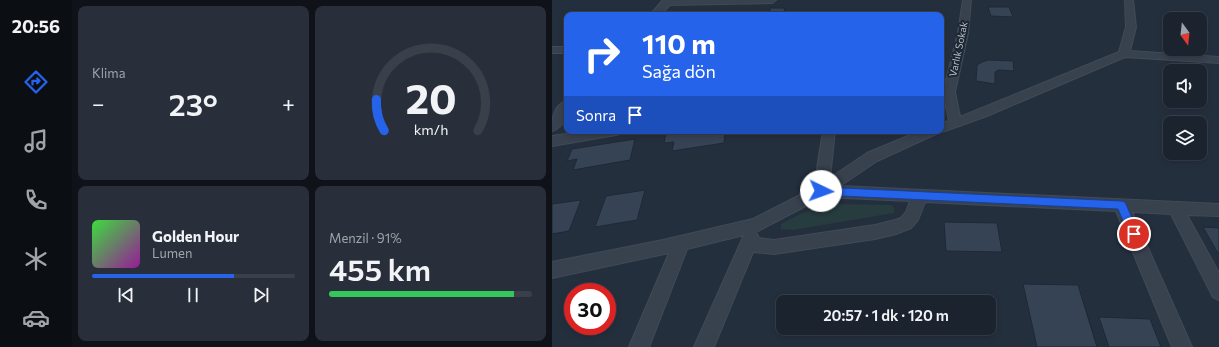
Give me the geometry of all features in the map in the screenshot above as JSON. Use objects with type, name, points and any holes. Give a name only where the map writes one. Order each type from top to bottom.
[{"type":"street","points":[[658,12],[668,1],[772,0]]},
{"type":"street","name":"Varlık Sokak","points":[[956,122],[949,92],[963,33],[967,0]]},
{"type":"street","points":[[1124,54],[1131,27],[1129,0]]},
{"type":"street","points":[[552,50],[564,50]]},
{"type":"street","points":[[944,127],[983,113],[1124,54],[1219,60]]},
{"type":"street","points":[[552,126],[564,110]]},
{"type":"street","points":[[552,141],[597,134]]},
{"type":"street","points":[[821,191],[829,134]]},
{"type":"street","points":[[552,270],[681,243],[756,225],[780,211],[821,191],[872,157],[925,134]]},
{"type":"street","points":[[821,191],[1219,210]]},
{"type":"street","points":[[748,244],[774,247],[875,232],[896,227],[906,223],[914,215],[919,196]]},
{"type":"street","points":[[1121,205],[1182,347]]},
{"type":"street","points":[[1176,208],[1219,291]]},
{"type":"street","points":[[704,347],[756,225]]},
{"type":"street","points":[[639,347],[681,243]]},
{"type":"green space","points":[[830,204],[891,205],[894,208],[894,213],[793,230],[781,229],[781,224],[811,210]]},
{"type":"building","points":[[988,7],[1009,7],[1013,17],[991,16]]},
{"type":"building","points":[[770,8],[784,8],[785,12],[770,12]]},
{"type":"building","points":[[988,60],[1013,61],[1014,71],[999,70],[995,72],[995,84],[976,81],[977,65]]},
{"type":"building","points":[[666,134],[725,134],[724,143],[672,151],[674,142],[664,143]]},
{"type":"building","points":[[635,139],[630,160],[573,170],[577,159],[567,161],[572,149]]},
{"type":"building","points":[[645,190],[637,220],[595,227],[606,196]]},
{"type":"building","points":[[581,200],[569,231],[552,234],[552,204]]},
{"type":"building","points":[[944,222],[997,223],[1002,252],[946,251]]},
{"type":"building","points":[[1203,227],[1219,228],[1219,255]]},
{"type":"building","points":[[1023,284],[1078,285],[1097,347],[1037,347]]},
{"type":"building","points":[[1099,317],[1150,319],[1161,347],[1109,347]]},
{"type":"route","points":[[821,191],[1121,205],[1134,234]]}]
